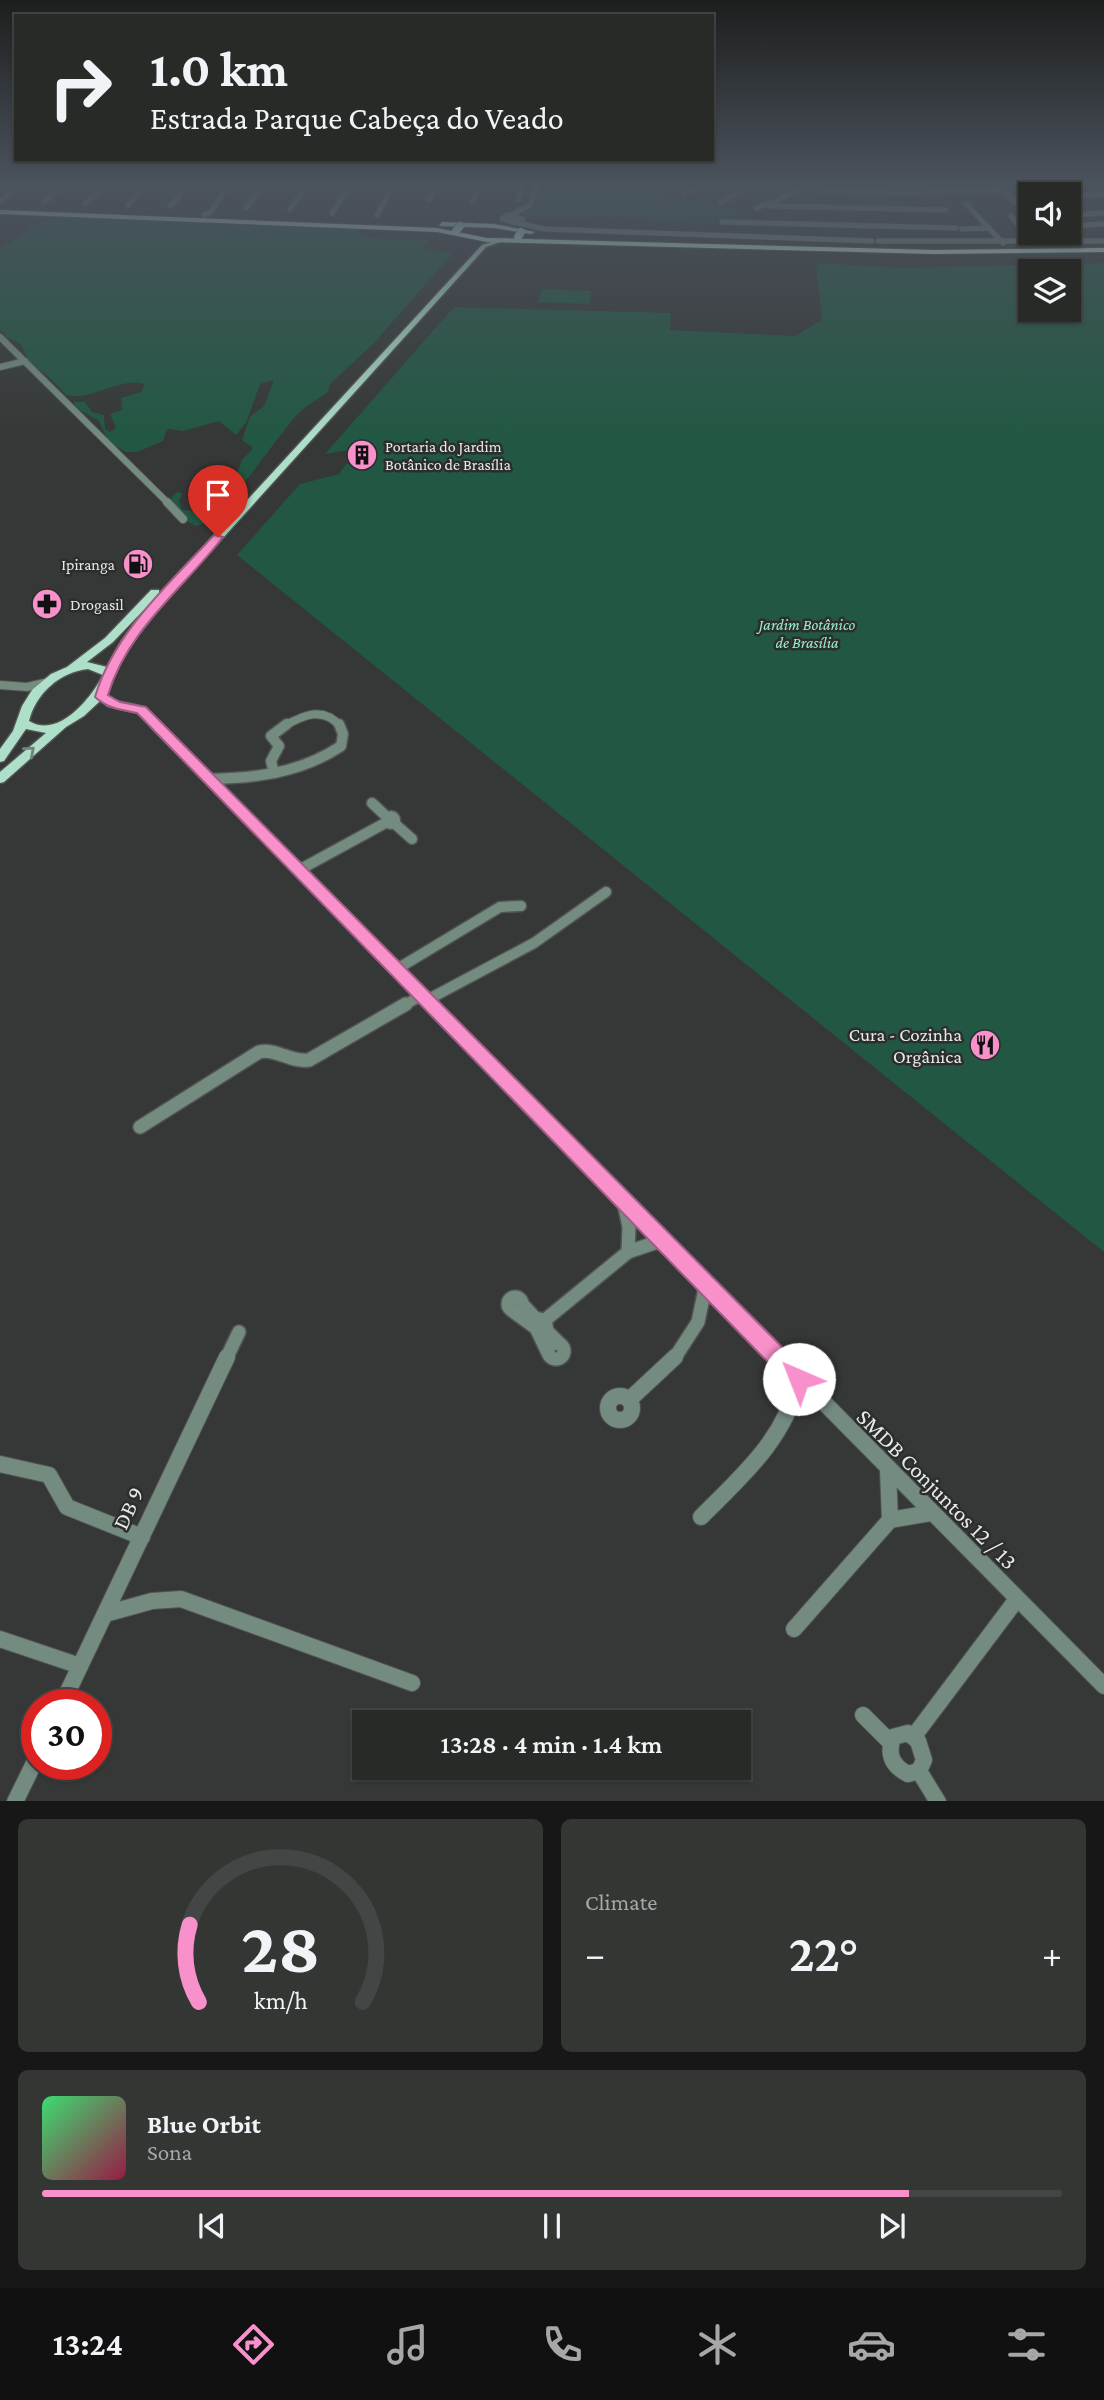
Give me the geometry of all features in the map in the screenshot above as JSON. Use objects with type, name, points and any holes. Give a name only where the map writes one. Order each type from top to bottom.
[{"type":"main road","points":[[0,779],[82,712],[100,693],[108,673],[143,620],[456,270]]},
{"type":"main road","points":[[0,758],[23,722],[31,700],[51,681],[72,668],[128,622],[461,270]]},
{"type":"main road","points":[[72,668],[95,665],[108,673]]},
{"type":"main road","points":[[23,722],[35,729],[62,726]]},
{"type":"street","points":[[0,337],[137,470],[183,519]]},
{"type":"street","points":[[0,367],[25,361]]},
{"type":"street","points":[[18,687],[51,681]]},
{"type":"street","points":[[0,685],[28,691],[31,700]]},
{"type":"street","name":"SMDB Conjuntos 12 / 13","points":[[100,693],[104,700],[116,705],[141,710],[1104,1686]]},
{"type":"street","points":[[82,712],[116,705]]},
{"type":"street","points":[[209,779],[253,778],[274,773],[333,752],[343,740],[341,727],[330,714],[319,711],[273,732],[271,736],[279,746],[271,761],[274,773]]},
{"type":"street","points":[[372,803],[412,839]]},
{"type":"street","points":[[299,870],[390,821]]},
{"type":"street","points":[[140,1127],[263,1051],[271,1050],[299,1062],[309,1060],[534,943],[606,892]]},
{"type":"street","points":[[397,969],[500,907],[521,906]]},
{"type":"street","points":[[623,1199],[629,1227],[628,1252]]},
{"type":"street","points":[[545,1320],[628,1252],[663,1240]]},
{"type":"street","points":[[629,1400],[687,1346],[700,1322],[706,1284]]},
{"type":"street","points":[[518,1308],[545,1320],[547,1331],[555,1349],[518,1308]]},
{"type":"street","name":"DB 9","points":[[69,1689],[239,1332]]},
{"type":"street","points":[[702,1517],[782,1432],[792,1411],[799,1379]]},
{"type":"street","points":[[0,1464],[49,1475],[67,1507],[142,1537]]},
{"type":"street","points":[[888,1470],[890,1520]]},
{"type":"street","points":[[794,1629],[890,1520],[931,1513]]},
{"type":"street","points":[[105,1614],[152,1601],[181,1599],[412,1683]]},
{"type":"street","points":[[914,1737],[1017,1599]]},
{"type":"street","points":[[0,1639],[80,1666]]},
{"type":"street","points":[[863,1715],[890,1742]]},
{"type":"street","points":[[914,1737],[897,1734],[890,1742],[890,1756],[897,1768],[908,1774],[919,1771]]},
{"type":"street","points":[[914,1737],[923,1754],[919,1771],[938,1801]]},
{"type":"street","points":[[15,1801],[26,1780]]},
{"type":"green space","points":[[0,270],[438,270],[374,343],[330,384],[327,393],[297,415],[221,509],[196,526],[187,521],[182,511],[172,502],[172,497],[177,492],[182,493],[179,501],[182,510],[196,511],[209,499],[196,491],[233,484],[242,460],[252,450],[252,447],[242,440],[250,417],[264,406],[274,380],[260,384],[246,423],[236,435],[219,421],[183,431],[167,429],[163,441],[137,452],[125,452],[108,440],[99,421],[75,407],[74,402],[85,402],[92,412],[104,415],[105,429],[110,432],[116,428],[110,414],[122,410],[121,398],[141,392],[145,384],[125,384],[86,395],[66,395],[32,364],[18,343],[5,337],[5,333],[0,330]]},
{"type":"green space","name":"Jardim Botânico de Brasília","points":[[817,270],[1018,270],[1018,322],[1081,322],[1081,270],[1104,270],[1104,1252],[237,555],[300,484],[339,474],[346,464],[369,458],[361,448],[325,454],[454,307],[671,313],[670,330],[795,336],[822,320]]},
{"type":"green space","points":[[542,289],[592,291],[589,304],[538,302]]},
{"type":"place","name":"Portaria do Jardim Botânico de Brasília","points":[[362,455]]},
{"type":"place","name":"Ipiranga","points":[[138,564]]},
{"type":"place","name":"Drogasil","points":[[47,604]]},
{"type":"place","name":"Cura - Cozinha Orgânica","points":[[985,1045]]},
{"type":"route","points":[[218,537],[133,632],[108,673],[101,697],[109,703],[141,710],[799,1379]]}]
